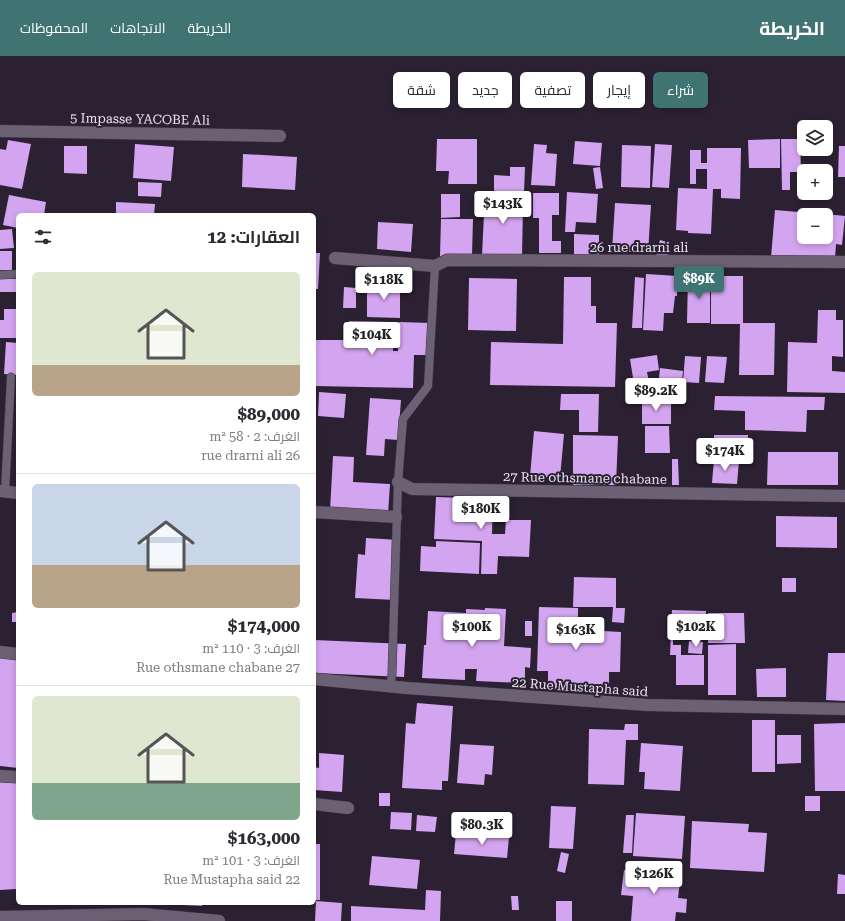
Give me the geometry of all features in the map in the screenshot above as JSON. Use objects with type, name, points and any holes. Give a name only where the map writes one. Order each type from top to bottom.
[{"type":"street","name":"5 Impasse YACOBE Ali","points":[[0,131],[280,136]]},
{"type":"street","points":[[336,258],[435,266]]},
{"type":"street","name":"26 rue drarni ali","points":[[435,266],[447,260],[845,262]]},
{"type":"street","name":"27 Rue othsmane chabane","points":[[398,482],[412,489],[845,496]]},
{"type":"street","points":[[2,492],[16,493]]},
{"type":"street","points":[[316,512],[396,517]]},
{"type":"street","points":[[0,652],[16,654]]},
{"type":"street","name":"22 Rue Mustapha said","points":[[316,679],[390,687],[648,706],[845,709]]},
{"type":"street","points":[[0,776],[16,777]]},
{"type":"street","points":[[316,804],[348,808]]},
{"type":"street","points":[[0,917],[143,914],[219,921]]},
{"type":"lane","points":[[390,687],[392,674],[396,517],[403,419],[428,386],[435,266]]},
{"type":"lane","points":[[0,275],[16,274]]},
{"type":"lane","points":[[2,492],[11,377]]},
{"type":"building","points":[[437,139],[477,139],[477,184],[448,184],[449,171],[436,171]]},
{"type":"building","points":[[780,139],[780,168],[749,168],[748,140]]},
{"type":"building","points":[[781,139],[797,139],[797,156],[801,156],[801,164],[797,164],[797,172],[790,172],[790,190],[782,190]]},
{"type":"building","points":[[8,140],[31,144],[22,189],[0,185],[0,149],[6,150]]},
{"type":"building","points":[[575,141],[602,143],[600,166],[573,164]]},
{"type":"building","points":[[135,144],[174,147],[171,181],[133,178]]},
{"type":"building","points":[[534,144],[547,145],[546,153],[557,154],[555,186],[531,185]]},
{"type":"building","points":[[655,144],[672,145],[669,188],[652,187]]},
{"type":"building","points":[[622,145],[651,146],[650,188],[621,187]]},
{"type":"building","points":[[64,146],[87,146],[87,174],[64,173]]},
{"type":"building","points":[[839,146],[845,146],[845,177],[838,177]]},
{"type":"building","points":[[707,148],[741,148],[740,199],[721,198],[721,189],[713,189],[711,234],[688,233],[688,231],[676,230],[678,188],[707,189],[707,169],[696,169],[696,184],[690,184],[690,150],[701,150],[701,163],[707,163]]},
{"type":"building","points":[[243,154],[297,157],[295,190],[242,187]]},
{"type":"building","points":[[510,167],[525,167],[524,192],[494,191],[494,175],[510,176]]},
{"type":"building","points":[[600,167],[603,188],[596,189],[593,168]]},
{"type":"building","points":[[138,182],[162,183],[161,197],[138,196]]},
{"type":"building","points":[[567,192],[598,194],[596,223],[576,222],[575,232],[565,232]]},
{"type":"building","points":[[533,193],[559,193],[559,215],[552,215],[552,241],[561,241],[561,253],[539,253],[539,218],[533,218]]},
{"type":"building","points":[[441,194],[460,194],[460,217],[441,218]]},
{"type":"building","points":[[485,194],[521,195],[521,206],[523,206],[522,256],[482,255]]},
{"type":"building","points":[[9,195],[46,202],[44,213],[16,213],[16,228],[3,225]]},
{"type":"building","points":[[116,202],[155,204],[154,213],[116,213]]},
{"type":"building","points":[[615,203],[651,205],[648,253],[612,251]]},
{"type":"building","points":[[775,210],[797,212],[797,244],[833,244],[833,215],[845,216],[842,245],[836,244],[835,259],[771,257]]},
{"type":"building","points":[[441,219],[473,219],[472,256],[440,256]]},
{"type":"building","points":[[378,222],[413,224],[411,252],[377,249]]},
{"type":"building","points":[[12,229],[14,248],[0,249],[0,230]]},
{"type":"building","points":[[574,234],[599,235],[599,257],[574,257]]},
{"type":"building","points":[[660,240],[670,243],[667,258],[656,255]]},
{"type":"building","points":[[0,251],[12,251],[12,270],[0,270]]},
{"type":"building","points":[[316,253],[320,253],[318,289],[316,289]]},
{"type":"building","points":[[646,274],[678,276],[677,296],[675,296],[673,313],[664,313],[663,331],[643,330]]},
{"type":"building","points":[[688,276],[710,276],[710,323],[687,323]]},
{"type":"building","points":[[711,276],[743,276],[743,323],[775,323],[774,375],[739,375],[740,324],[711,324]]},
{"type":"building","points":[[564,277],[591,277],[591,306],[596,306],[596,323],[617,323],[615,387],[490,385],[491,342],[563,344]]},
{"type":"building","points":[[635,277],[644,278],[642,328],[632,328]]},
{"type":"building","points":[[469,278],[517,279],[516,331],[468,330]]},
{"type":"building","points":[[0,279],[16,279],[16,292],[0,292]]},
{"type":"building","points":[[367,284],[400,284],[400,318],[367,317]]},
{"type":"building","points":[[344,287],[356,288],[356,308],[343,308]]},
{"type":"building","points":[[4,309],[16,309],[16,338],[0,338],[0,320],[4,320]]},
{"type":"building","points":[[818,310],[836,310],[836,320],[843,320],[843,357],[832,356],[832,371],[845,372],[845,393],[787,392],[788,342],[817,343]]},
{"type":"building","points":[[349,321],[394,322],[393,351],[398,351],[399,322],[431,323],[431,355],[414,355],[413,388],[316,386],[316,340],[348,340]]},
{"type":"building","points":[[6,342],[16,343],[16,375],[4,374]]},
{"type":"building","points":[[657,355],[659,370],[647,372],[649,382],[634,384],[630,359]]},
{"type":"building","points":[[685,356],[701,357],[699,383],[683,382]]},
{"type":"building","points":[[707,356],[727,357],[724,383],[705,382]]},
{"type":"building","points":[[660,368],[683,371],[681,389],[658,387]]},
{"type":"building","points":[[319,392],[346,394],[344,418],[318,416]]},
{"type":"building","points":[[561,394],[599,394],[598,432],[579,432],[579,410],[560,410]]},
{"type":"building","points":[[715,396],[825,397],[824,410],[807,410],[806,432],[745,430],[745,411],[714,410]]},
{"type":"building","points":[[370,398],[401,400],[398,440],[385,439],[384,456],[366,455]]},
{"type":"building","points":[[642,399],[671,399],[671,424],[642,424]]},
{"type":"building","points":[[645,426],[669,426],[670,453],[645,453]]},
{"type":"building","points":[[534,431],[564,434],[560,478],[530,476]]},
{"type":"building","points":[[573,435],[618,436],[616,485],[573,485]]},
{"type":"building","points":[[714,435],[748,435],[748,458],[714,458]]},
{"type":"building","points":[[768,452],[838,452],[838,485],[767,485]]},
{"type":"building","points":[[333,456],[354,457],[353,482],[390,484],[388,514],[330,511]]},
{"type":"building","points":[[672,459],[678,459],[679,485],[672,485]]},
{"type":"building","points":[[714,459],[739,461],[737,484],[712,483]]},
{"type":"building","points":[[436,497],[493,499],[492,534],[505,534],[506,520],[531,520],[529,557],[498,556],[497,574],[481,574],[482,541],[434,539]]},
{"type":"building","points":[[776,516],[837,517],[837,548],[776,547]]},
{"type":"building","points":[[366,538],[399,540],[395,600],[355,598],[358,554],[365,555]]},
{"type":"building","points":[[436,541],[480,543],[479,574],[420,571],[421,546],[436,547]]},
{"type":"building","points":[[574,577],[616,578],[616,608],[625,608],[624,623],[612,622],[613,607],[573,607]]},
{"type":"building","points":[[782,578],[796,578],[796,592],[782,592]]},
{"type":"building","points":[[539,607],[578,608],[578,622],[604,623],[603,631],[621,632],[620,672],[609,672],[609,691],[548,689],[548,671],[537,671]]},
{"type":"building","points":[[485,608],[506,609],[504,646],[531,648],[530,668],[525,667],[525,683],[476,681],[477,669],[465,669],[465,680],[422,678],[428,611],[466,613],[466,609],[485,610]]},
{"type":"building","points":[[672,610],[706,611],[705,637],[673,636],[673,645],[681,645],[681,655],[704,655],[704,685],[676,685],[676,655],[670,655]]},
{"type":"building","points":[[16,612],[16,622],[12,622],[12,613]]},
{"type":"building","points":[[708,613],[744,613],[745,643],[708,643]]},
{"type":"building","points":[[525,621],[532,621],[532,636],[525,636]]},
{"type":"building","points":[[316,640],[406,644],[404,677],[316,673]]},
{"type":"building","points":[[689,641],[703,642],[702,654],[688,653]]},
{"type":"building","points":[[736,644],[736,695],[708,695],[708,645]]},
{"type":"building","points":[[828,653],[845,653],[845,701],[826,700]]},
{"type":"building","points":[[0,657],[16,658],[16,768],[0,766]]},
{"type":"building","points":[[786,668],[786,697],[757,697],[756,669]]},
{"type":"building","points":[[417,703],[453,706],[448,781],[442,781],[442,790],[402,788],[406,723],[415,724]]},
{"type":"building","points":[[752,720],[775,720],[775,772],[752,772]]},
{"type":"building","points":[[845,723],[845,791],[815,791],[814,724]]},
{"type":"building","points":[[625,724],[638,724],[638,740],[626,740],[624,785],[588,784],[589,729],[624,730]]},
{"type":"building","points":[[777,735],[801,735],[801,763],[777,764]]},
{"type":"building","points":[[641,743],[683,746],[680,791],[644,789],[645,772],[639,772]]},
{"type":"building","points":[[460,744],[494,746],[492,775],[485,774],[484,785],[457,783]]},
{"type":"building","points":[[319,753],[344,755],[342,792],[316,790],[316,767],[319,768]]},
{"type":"building","points":[[0,780],[16,781],[16,889],[0,890]]},
{"type":"building","points":[[379,793],[390,793],[390,806],[379,806]]},
{"type":"building","points":[[805,796],[820,796],[820,811],[805,811]]},
{"type":"building","points":[[551,806],[576,807],[573,849],[549,848]]},
{"type":"building","points":[[391,812],[412,813],[411,830],[390,829]]},
{"type":"building","points":[[636,813],[685,816],[682,859],[633,856]]},
{"type":"building","points":[[417,815],[437,817],[435,832],[416,831]]},
{"type":"building","points":[[626,815],[634,815],[632,853],[623,853]]},
{"type":"building","points":[[457,818],[499,822],[498,835],[456,832]]},
{"type":"building","points":[[692,821],[749,824],[748,832],[767,833],[764,872],[690,868]]},
{"type":"building","points":[[456,833],[509,837],[507,858],[454,854]]},
{"type":"building","points":[[316,844],[320,844],[320,900],[316,900]]},
{"type":"building","points":[[561,852],[569,854],[565,873],[557,871]]},
{"type":"building","points":[[372,856],[420,860],[417,889],[369,885]]},
{"type":"building","points":[[624,870],[665,874],[665,871],[681,873],[678,898],[687,899],[686,913],[676,912],[675,921],[631,921],[633,896],[621,895]]},
{"type":"building","points":[[838,874],[845,875],[845,894],[837,894]]},
{"type":"building","points":[[426,890],[441,891],[440,921],[351,921],[351,906],[425,910]]},
{"type":"building","points":[[511,896],[518,896],[519,910],[512,910]]},
{"type":"building","points":[[316,901],[342,903],[341,921],[315,921]]},
{"type":"building","points":[[556,901],[572,901],[572,921],[556,921]]}]
